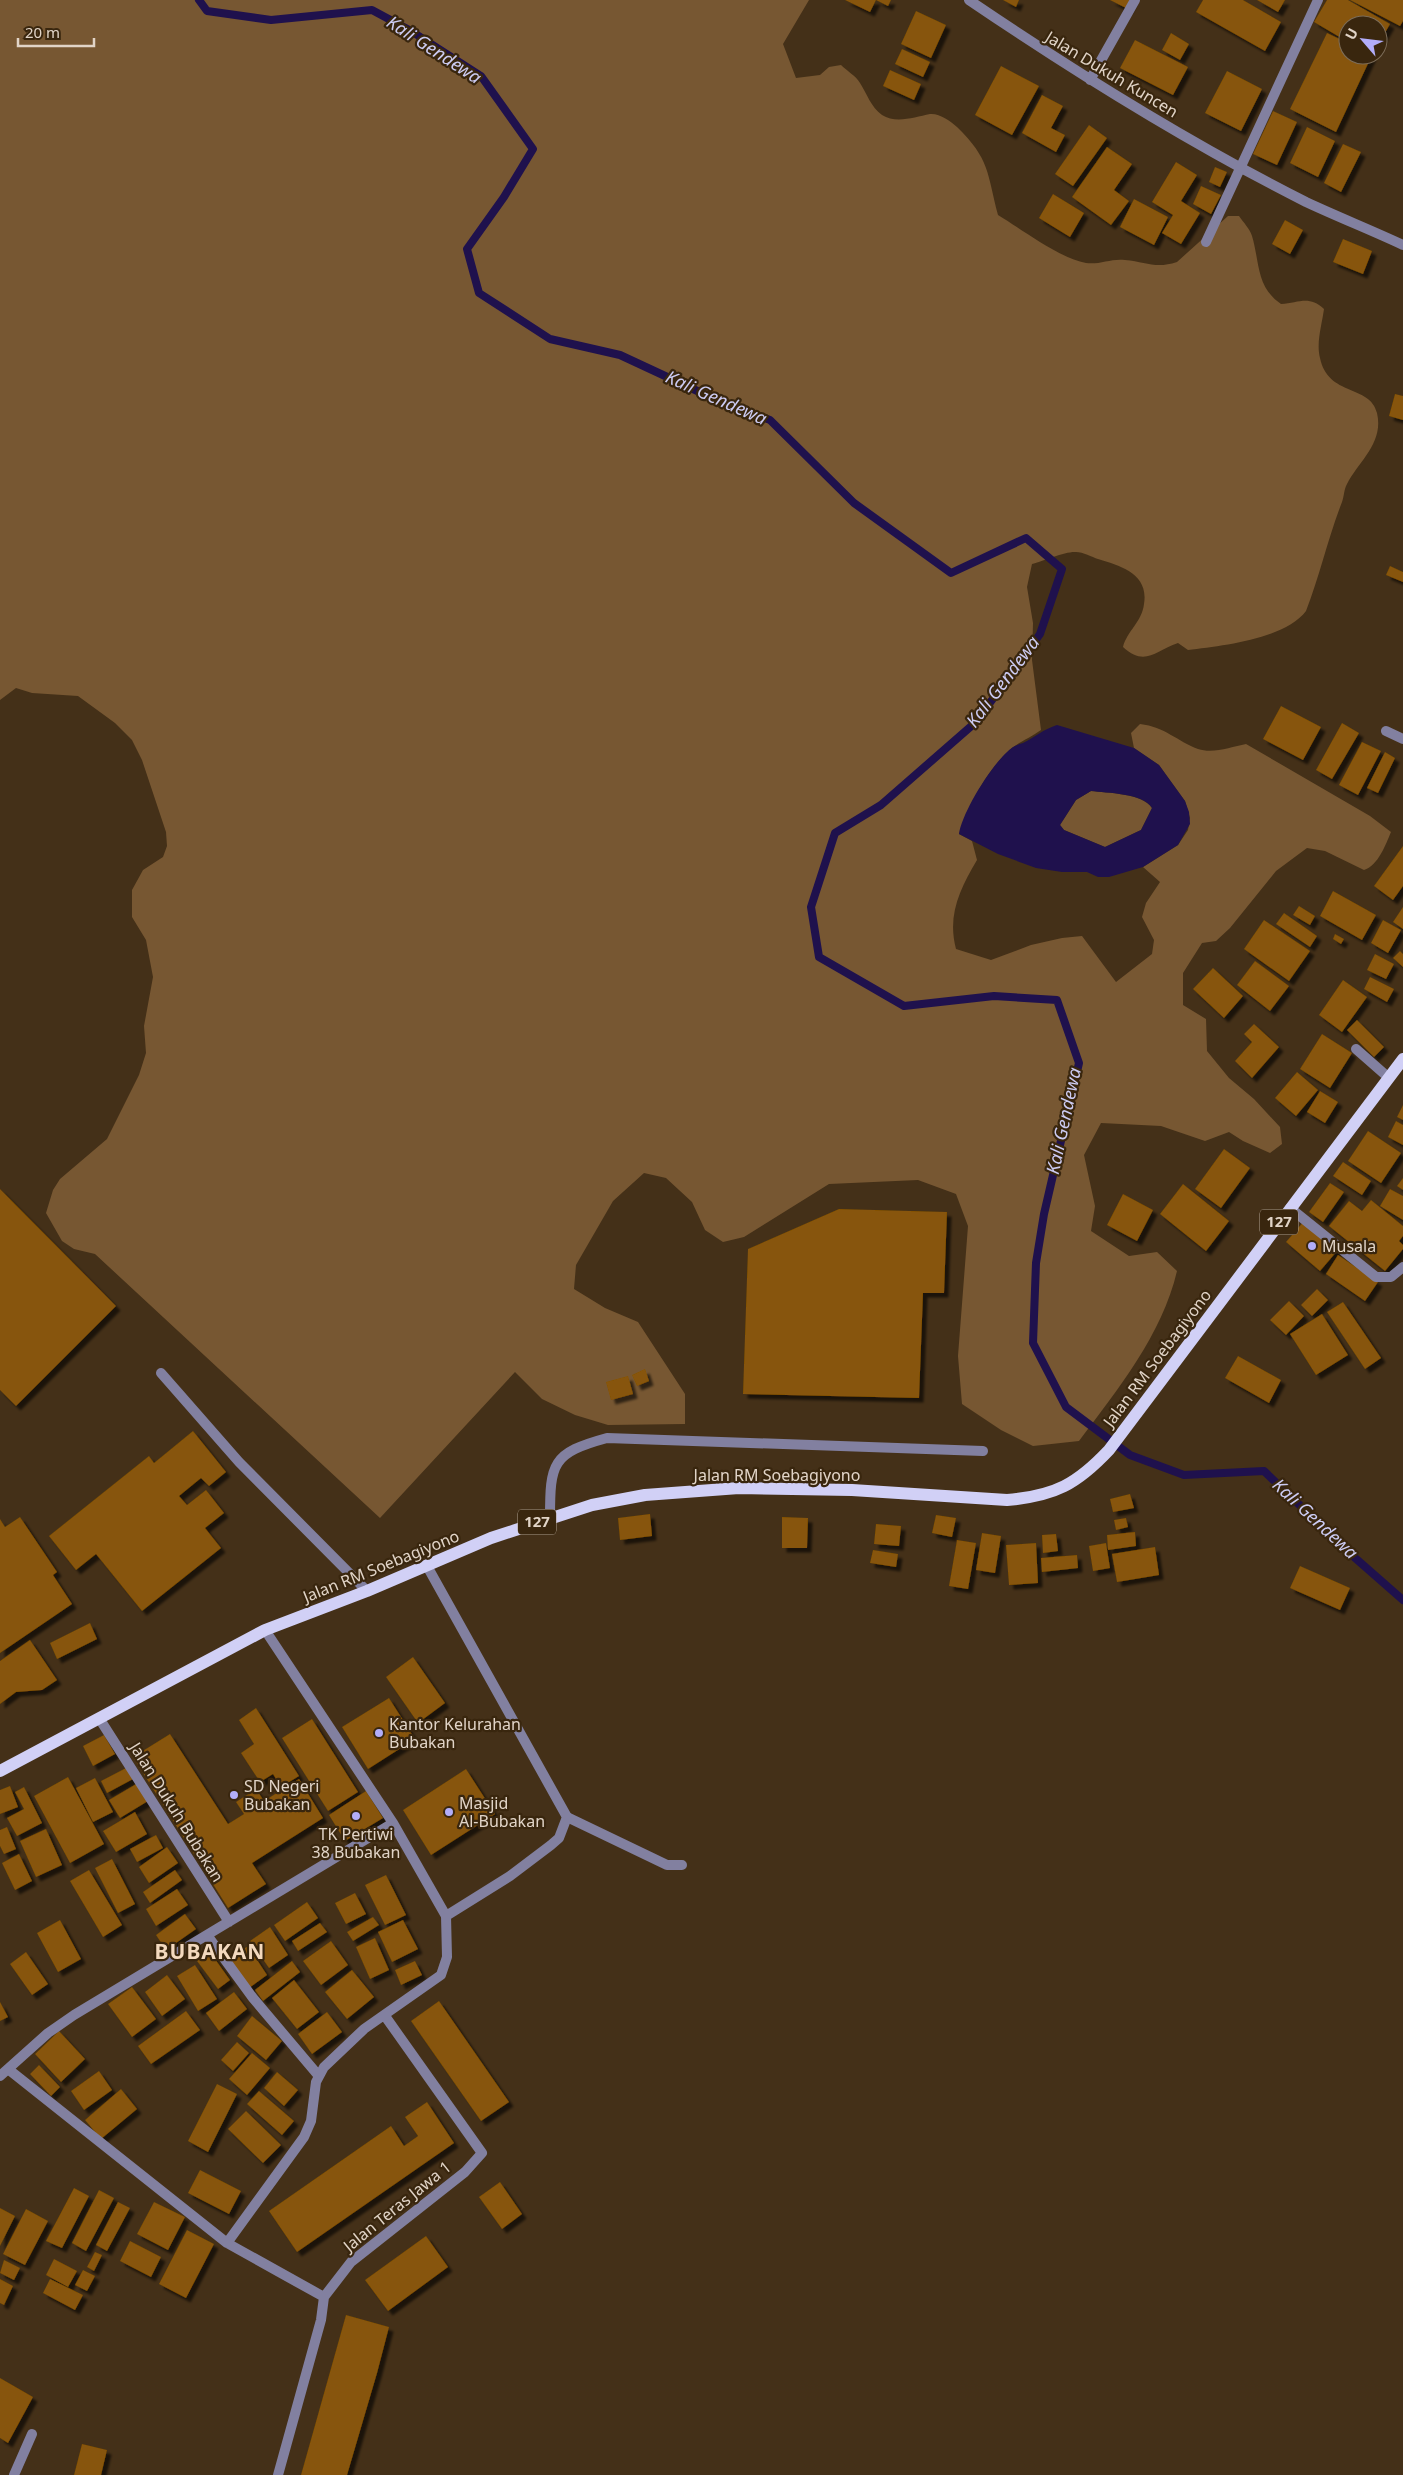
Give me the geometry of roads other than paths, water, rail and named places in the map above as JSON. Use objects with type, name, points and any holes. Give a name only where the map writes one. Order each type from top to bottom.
[{"type":"main road","name":"Jalan RM Soebagiyono","points":[[0,1772],[264,1630],[367,1592],[491,1538],[592,1505],[645,1495],[720,1489],[852,1490],[1007,1500],[1029,1498],[1057,1491],[1093,1467],[1109,1450],[1403,1059]]},
{"type":"street","name":"Jalan Dukuh Kuncen","points":[[969,0],[1090,80],[1242,168],[1308,202],[1403,245]]},
{"type":"street","points":[[1090,80],[1135,0]]},
{"type":"street","points":[[1206,242],[1242,168],[1318,0]]},
{"type":"street","points":[[1386,731],[1403,739]]},
{"type":"street","points":[[1356,1049],[1389,1078]]},
{"type":"street","points":[[1290,1208],[1376,1277],[1390,1277],[1403,1266]]},
{"type":"street","points":[[161,1373],[240,1462],[367,1592]]},
{"type":"street","points":[[550,1518],[550,1482],[554,1466],[566,1453],[583,1444],[607,1438],[983,1451]]},
{"type":"street","points":[[427,1566],[567,1817],[667,1865],[682,1865]]},
{"type":"street","points":[[227,2244],[304,2137],[311,2121],[318,2075],[364,2028],[384,2016],[441,1974],[447,1957],[446,1916],[393,1823],[264,1630]]},
{"type":"street","name":"Jalan Dukuh Bubakan","points":[[99,1718],[229,1922]]},
{"type":"street","points":[[446,1916],[510,1876],[551,1845],[559,1838],[567,1817]]},
{"type":"street","points":[[0,2076],[48,2033],[74,2014],[393,1823]]},
{"type":"street","points":[[207,1935],[253,1998],[318,2075]]},
{"type":"street","name":"Jalan Teras Jawa 1","points":[[278,2475],[320,2320],[324,2297],[351,2262],[465,2172],[482,2153],[384,2016]]},
{"type":"street","points":[[8,2069],[227,2244],[324,2297]]},
{"type":"street","points":[[14,2475],[32,2434]]},
{"type":"waterway","name":"Kali Gendewa","points":[[199,0],[207,11],[271,20],[372,10],[411,31],[481,76],[533,149],[504,197],[467,249],[479,293],[550,339],[620,355],[721,402],[770,420],[854,503],[951,573],[1026,538],[1062,569],[1040,634],[976,722],[881,805],[835,833],[811,907],[819,957],[904,1006],[994,996],[1057,1000],[1079,1063],[1044,1214],[1036,1263],[1033,1343],[1066,1407],[1130,1455],[1184,1475],[1264,1471],[1354,1557],[1403,1600]]},
{"type":"place","name":"Musala","points":[[1312,1246]]},
{"type":"place","name":"Kantor Kelurahan Bubakan","points":[[379,1733]]},
{"type":"place","name":"SD Negeri Bubakan","points":[[234,1795]]},
{"type":"place","name":"Masjid Al-Bubakan","points":[[449,1812]]},
{"type":"place","name":"TK Pertiwi 38 Bubakan","points":[[356,1816]]},
{"type":"district","name":"BUBAKAN","points":[[210,1952]]}]
